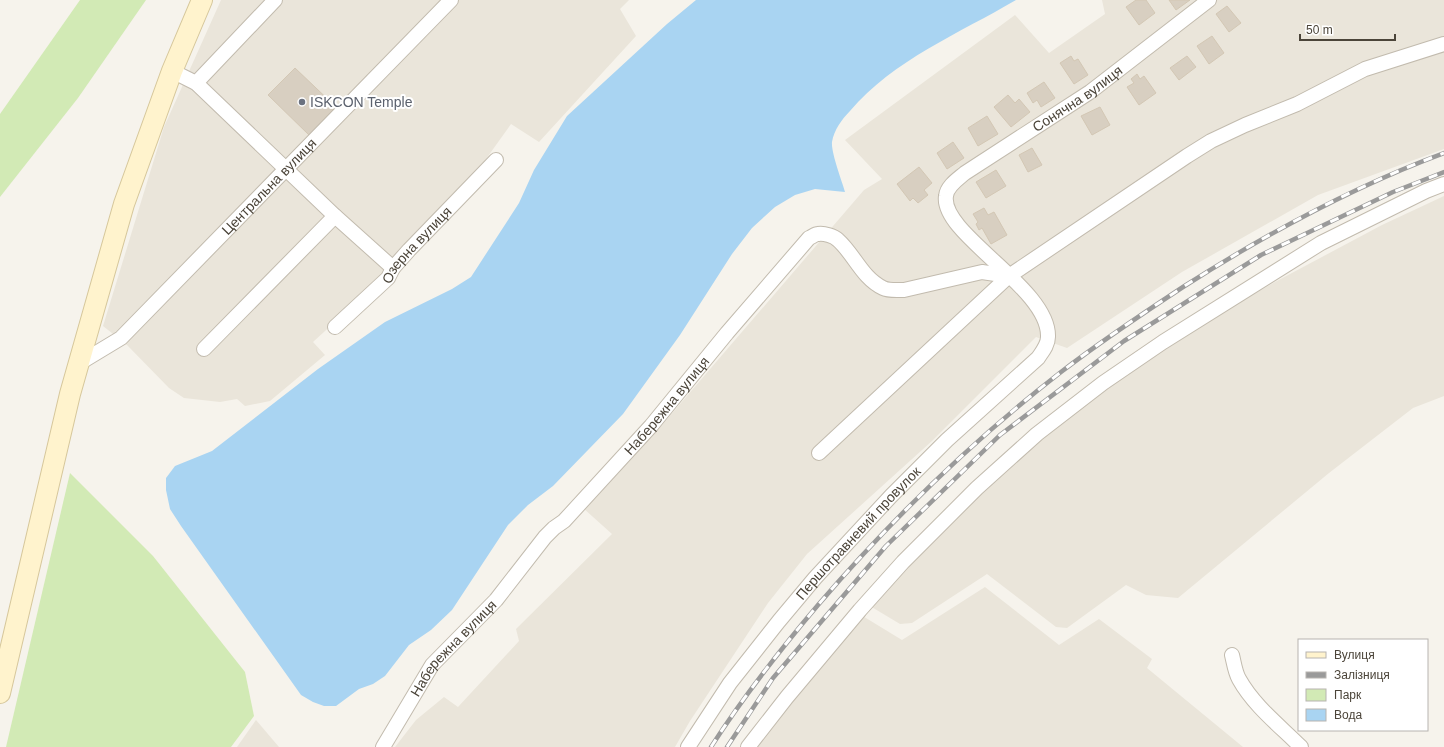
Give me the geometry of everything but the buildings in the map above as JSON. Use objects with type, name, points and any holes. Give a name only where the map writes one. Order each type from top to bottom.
[{"type":"main road","points":[[0,693],[70,394],[124,204],[172,71],[202,0]]},
{"type":"street","points":[[196,83],[275,0]]},
{"type":"street","name":"Центральна вулиця","points":[[78,364],[121,338],[451,0]]},
{"type":"street","name":"Сонячна вулиця","points":[[1009,276],[964,231],[947,209],[946,195],[949,188],[965,173],[1090,92],[1209,0]]},
{"type":"street","points":[[819,453],[1009,276],[1187,156],[1211,141],[1245,125],[1297,104],[1365,69],[1444,44]]},
{"type":"street","points":[[172,71],[196,83],[334,216],[393,268]]},
{"type":"street","name":"Озерна вулиця","points":[[336,327],[388,278],[393,268],[496,160]]},
{"type":"street","points":[[748,747],[792,690],[903,562],[978,488],[1037,434],[1103,383],[1163,342],[1321,243],[1426,191],[1444,184]]},
{"type":"street","points":[[204,349],[334,216]]},
{"type":"street","name":"Набережна вулиця","points":[[383,747],[432,665],[496,600],[545,537],[564,521],[646,432],[727,333],[809,238],[818,234],[827,234],[838,240],[874,283],[888,289],[904,290],[982,272],[1009,276]]},
{"type":"street","name":"Першотравневий провулок","points":[[688,747],[730,683],[815,578],[891,496],[947,440],[1038,358],[1044,349],[1048,337],[1047,326],[1042,314],[1024,289],[1009,276]]},
{"type":"street","points":[[1232,655],[1239,679],[1251,696],[1301,747]]},
{"type":"shaded area","points":[[221,0],[629,0],[620,9],[636,36],[539,142],[511,124],[471,180],[385,276],[313,342],[325,355],[270,401],[245,406],[237,399],[220,402],[184,398],[169,388],[127,345],[103,326],[164,127]]},
{"type":"shaded area","points":[[1102,0],[1444,0],[1444,149],[1318,195],[1182,272],[1067,348],[1036,337],[932,441],[807,554],[768,603],[690,721],[675,747],[395,747],[416,720],[444,697],[458,707],[519,641],[516,629],[612,534],[583,508],[662,425],[864,190],[882,179],[845,140],[1015,15],[1049,53],[1105,14]]},
{"type":"shaded area","points":[[1444,196],[1444,396],[1413,408],[1329,473],[1178,598],[1146,595],[1126,585],[1067,628],[1056,627],[987,574],[912,623],[900,624],[870,606],[981,491],[1039,440],[1124,375],[1230,308],[1275,282],[1382,225]]},
{"type":"shaded area","points":[[985,587],[1059,645],[1099,619],[1152,659],[1147,668],[1243,747],[757,747],[762,738],[861,615],[902,640]]},
{"type":"shaded area","points":[[256,720],[279,747],[237,747]]},
{"type":"green space","points":[[80,0],[146,0],[78,98],[0,197],[0,114]]},
{"type":"green space","points":[[70,473],[153,556],[245,672],[254,716],[231,747],[6,747]]},
{"type":"water","points":[[696,0],[1016,0],[907,62],[867,93],[841,121],[836,129],[832,142],[835,160],[845,192],[815,189],[795,195],[775,207],[752,228],[732,254],[680,335],[623,414],[553,486],[528,505],[508,525],[452,610],[431,630],[409,645],[385,676],[373,684],[359,689],[336,706],[324,706],[313,702],[301,695],[181,526],[170,509],[166,490],[166,478],[175,466],[212,451],[318,369],[385,322],[452,289],[471,277],[519,203],[534,170],[567,116],[667,24]]},
{"type":"railway","points":[[711,747],[736,710],[776,657],[818,605],[874,542],[934,482],[1028,398],[1121,328],[1214,267],[1246,248],[1343,196],[1410,166],[1444,153]]},
{"type":"railway","points":[[727,747],[773,678],[886,546],[1000,435],[1124,341],[1261,255],[1393,192],[1444,172]]},
{"type":"place","name":"ISKCON Temple","points":[[302,102]]}]
